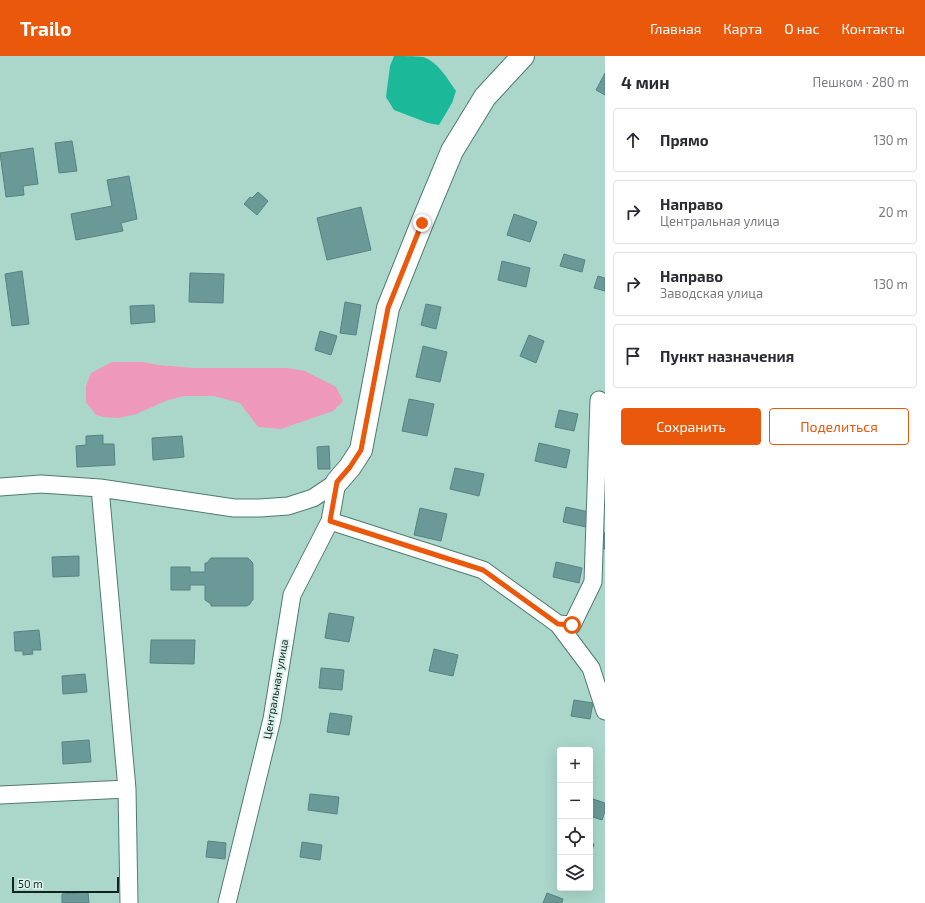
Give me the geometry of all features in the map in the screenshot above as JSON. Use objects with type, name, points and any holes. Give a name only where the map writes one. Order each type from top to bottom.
[{"type":"street","points":[[0,487],[41,484],[100,488],[234,508],[260,508],[288,506],[313,498],[337,482],[350,467],[361,450],[388,308],[452,151],[486,97],[523,56]]},
{"type":"street","points":[[558,624],[572,625],[593,582],[599,400]]},
{"type":"street","name":"Центральная улица","points":[[227,903],[272,719],[292,595],[330,521],[337,482]]},
{"type":"street","points":[[100,488],[127,789],[129,903]]},
{"type":"street","points":[[330,521],[483,570],[558,624],[591,668],[605,711]]},
{"type":"street","points":[[0,794],[127,789]]},
{"type":"shaded area","points":[[394,56],[423,57],[428,59],[442,71],[456,91],[452,103],[439,125],[428,123],[394,110],[386,97],[390,66]]},
{"type":"shaded area","points":[[112,362],[143,362],[158,365],[195,368],[287,368],[305,371],[336,387],[343,401],[333,411],[281,429],[258,427],[240,403],[214,396],[185,396],[168,400],[136,414],[119,418],[103,417],[96,415],[86,402],[86,386],[91,373]]},
{"type":"building","points":[[605,73],[605,95],[596,90]]},
{"type":"building","points":[[72,141],[77,171],[59,173],[55,143]]},
{"type":"building","points":[[33,148],[38,184],[23,186],[24,195],[6,197],[0,153]]},
{"type":"building","points":[[129,176],[137,219],[121,223],[123,231],[76,240],[71,214],[112,206],[107,180]]},
{"type":"building","points":[[258,192],[268,201],[257,215],[244,204],[250,197],[252,198]]},
{"type":"building","points":[[361,207],[371,250],[327,260],[317,218]]},
{"type":"building","points":[[514,214],[537,222],[530,242],[507,235]]},
{"type":"building","points":[[564,254],[585,260],[582,272],[560,266]]},
{"type":"building","points":[[502,261],[530,268],[526,287],[498,280]]},
{"type":"building","points":[[22,271],[29,324],[12,326],[5,274]]},
{"type":"building","points":[[190,273],[224,274],[223,303],[189,302]]},
{"type":"building","points":[[598,276],[605,278],[605,291],[594,288]]},
{"type":"building","points":[[345,302],[361,305],[356,335],[340,333]]},
{"type":"building","points":[[426,304],[441,307],[436,329],[421,325]]},
{"type":"building","points":[[154,305],[155,322],[131,324],[130,306]]},
{"type":"building","points":[[320,331],[337,336],[331,355],[315,350]]},
{"type":"building","points":[[529,335],[544,341],[536,363],[520,356]]},
{"type":"building","points":[[423,346],[447,352],[440,382],[416,377]]},
{"type":"building","points":[[409,399],[434,404],[427,436],[402,431]]},
{"type":"building","points":[[559,410],[578,414],[574,431],[555,427]]},
{"type":"building","points":[[103,435],[103,444],[114,444],[115,465],[77,467],[76,446],[86,445],[86,436]]},
{"type":"building","points":[[182,436],[184,457],[153,460],[152,438]]},
{"type":"building","points":[[539,443],[570,450],[566,468],[535,461]]},
{"type":"building","points":[[329,446],[330,469],[318,469],[317,447]]},
{"type":"building","points":[[455,468],[484,474],[479,496],[450,489]]},
{"type":"building","points":[[566,507],[589,512],[586,527],[563,522]]},
{"type":"building","points":[[420,508],[447,514],[441,541],[414,535]]},
{"type":"building","points":[[605,532],[605,549],[601,548]]},
{"type":"building","points":[[79,556],[79,576],[53,577],[52,557]]},
{"type":"building","points":[[211,558],[248,558],[252,562],[253,600],[250,604],[247,606],[211,606],[211,604],[205,600],[205,585],[190,585],[190,590],[171,590],[171,567],[190,567],[190,572],[205,572],[205,563],[207,563]]},
{"type":"building","points":[[556,562],[582,568],[579,583],[553,577]]},
{"type":"building","points":[[329,613],[354,617],[349,642],[325,638]]},
{"type":"building","points":[[39,630],[41,650],[32,650],[33,654],[23,655],[23,651],[15,651],[14,632]]},
{"type":"building","points":[[151,640],[195,640],[194,664],[150,663]]},
{"type":"building","points":[[434,649],[458,655],[453,676],[429,671]]},
{"type":"building","points":[[321,668],[344,670],[342,690],[319,688]]},
{"type":"building","points":[[85,674],[87,692],[63,694],[62,676]]},
{"type":"building","points":[[574,700],[593,703],[590,719],[571,716]]},
{"type":"building","points":[[330,713],[352,716],[349,735],[327,732]]},
{"type":"building","points":[[89,740],[91,762],[63,764],[62,742]]},
{"type":"building","points":[[310,794],[339,797],[337,814],[308,810]]},
{"type":"building","points":[[593,799],[605,803],[605,811],[602,820],[593,817]]},
{"type":"building","points":[[208,841],[226,843],[225,859],[206,857]]},
{"type":"building","points":[[302,842],[322,845],[320,860],[300,857]]},
{"type":"building","points":[[88,892],[89,903],[62,903],[62,894]]},
{"type":"building","points":[[547,893],[563,899],[562,903],[543,903]]},
{"type":"route","points":[[422,223],[388,308],[361,450],[350,467],[337,482],[330,521],[483,570],[558,624],[572,625]]}]
